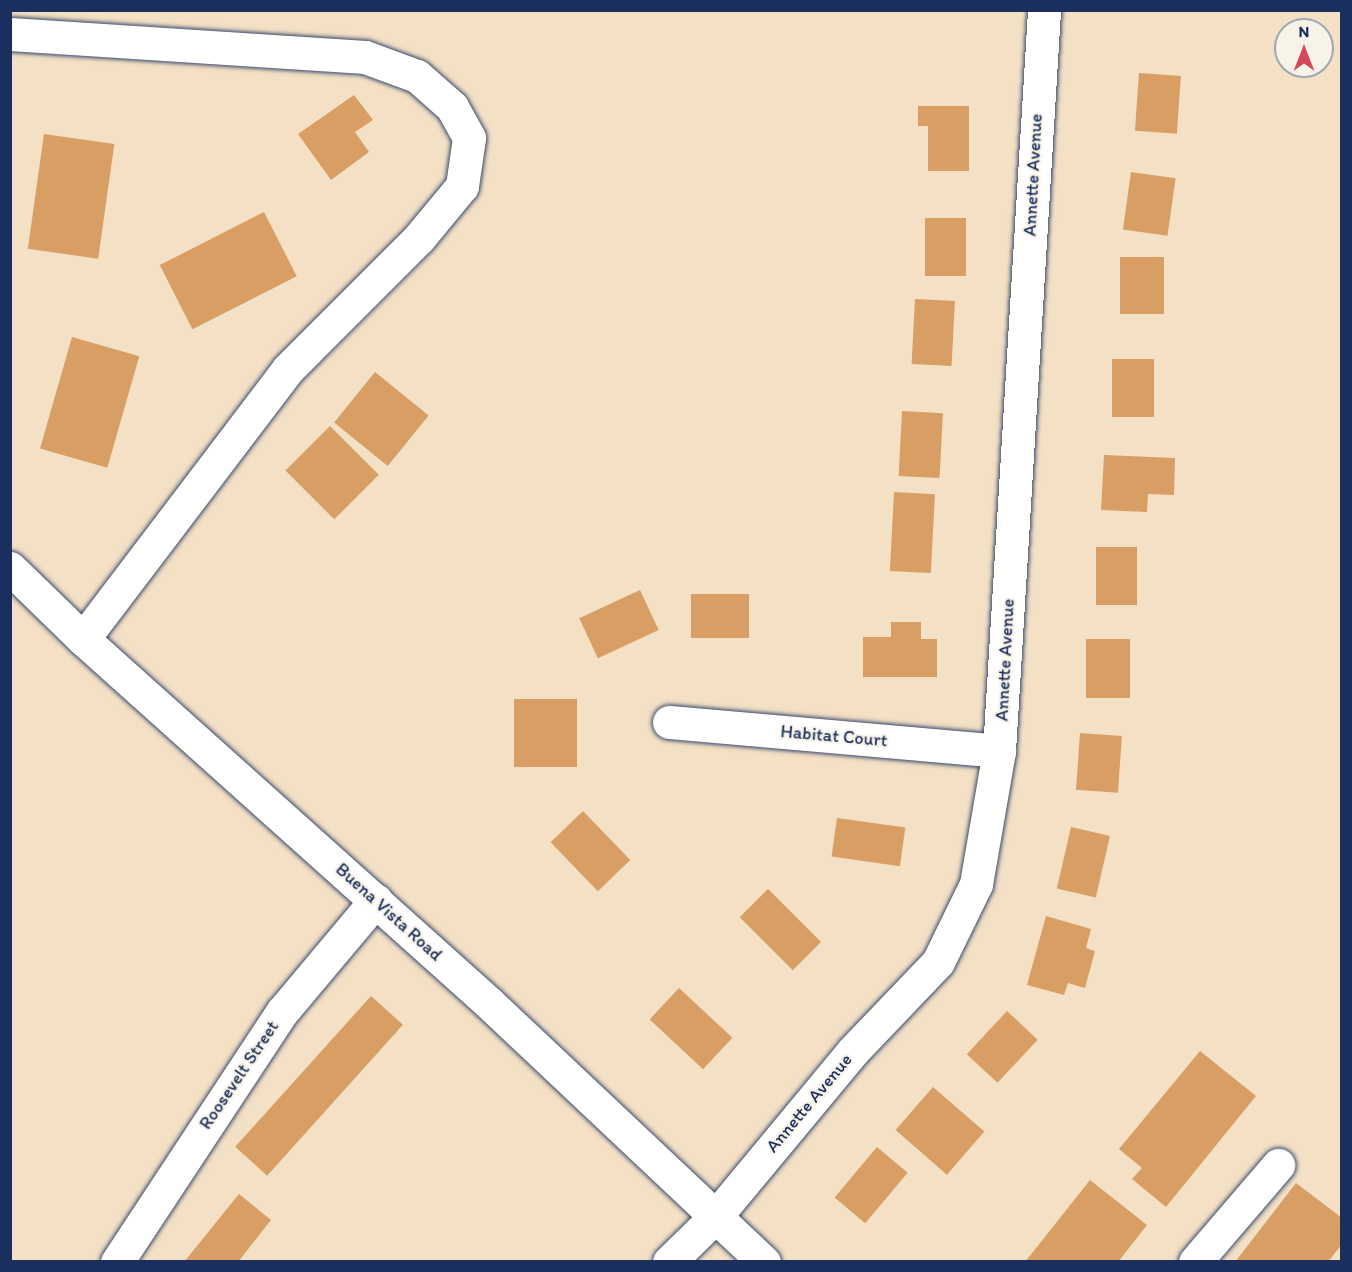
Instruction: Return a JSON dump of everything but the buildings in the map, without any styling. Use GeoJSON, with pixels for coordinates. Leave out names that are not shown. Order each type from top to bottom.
{"type":"FeatureCollection","features":[{"type":"Feature","properties":{"kind":"street","name":"Annette Avenue"},"geometry":{"type":"LineString","coordinates":[[716,1216],[852,1052],[938,962],[976,884],[999,751],[1044,10]]}},
{"type":"Feature","properties":{"kind":"street"},"geometry":{"type":"LineString","coordinates":[[10,34],[365,57],[417,76],[452,107],[470,138],[462,186],[419,238],[288,369],[84,639]]}},
{"type":"Feature","properties":{"kind":"street","name":"Buena Vista Road"},"geometry":{"type":"LineString","coordinates":[[10,568],[84,639],[376,900],[764,1262]]}},
{"type":"Feature","properties":{"kind":"street","name":"Habitat Court"},"geometry":{"type":"LineString","coordinates":[[669,722],[999,751]]}},
{"type":"Feature","properties":{"kind":"street","name":"Roosevelt Street"},"geometry":{"type":"LineString","coordinates":[[117,1262],[282,1012],[376,900]]}},
{"type":"Feature","properties":{"kind":"street"},"geometry":{"type":"LineString","coordinates":[[1195,1262],[1278,1165]]}},
{"type":"Feature","properties":{"kind":"street"},"geometry":{"type":"LineString","coordinates":[[669,1262],[716,1216]]}}]}
